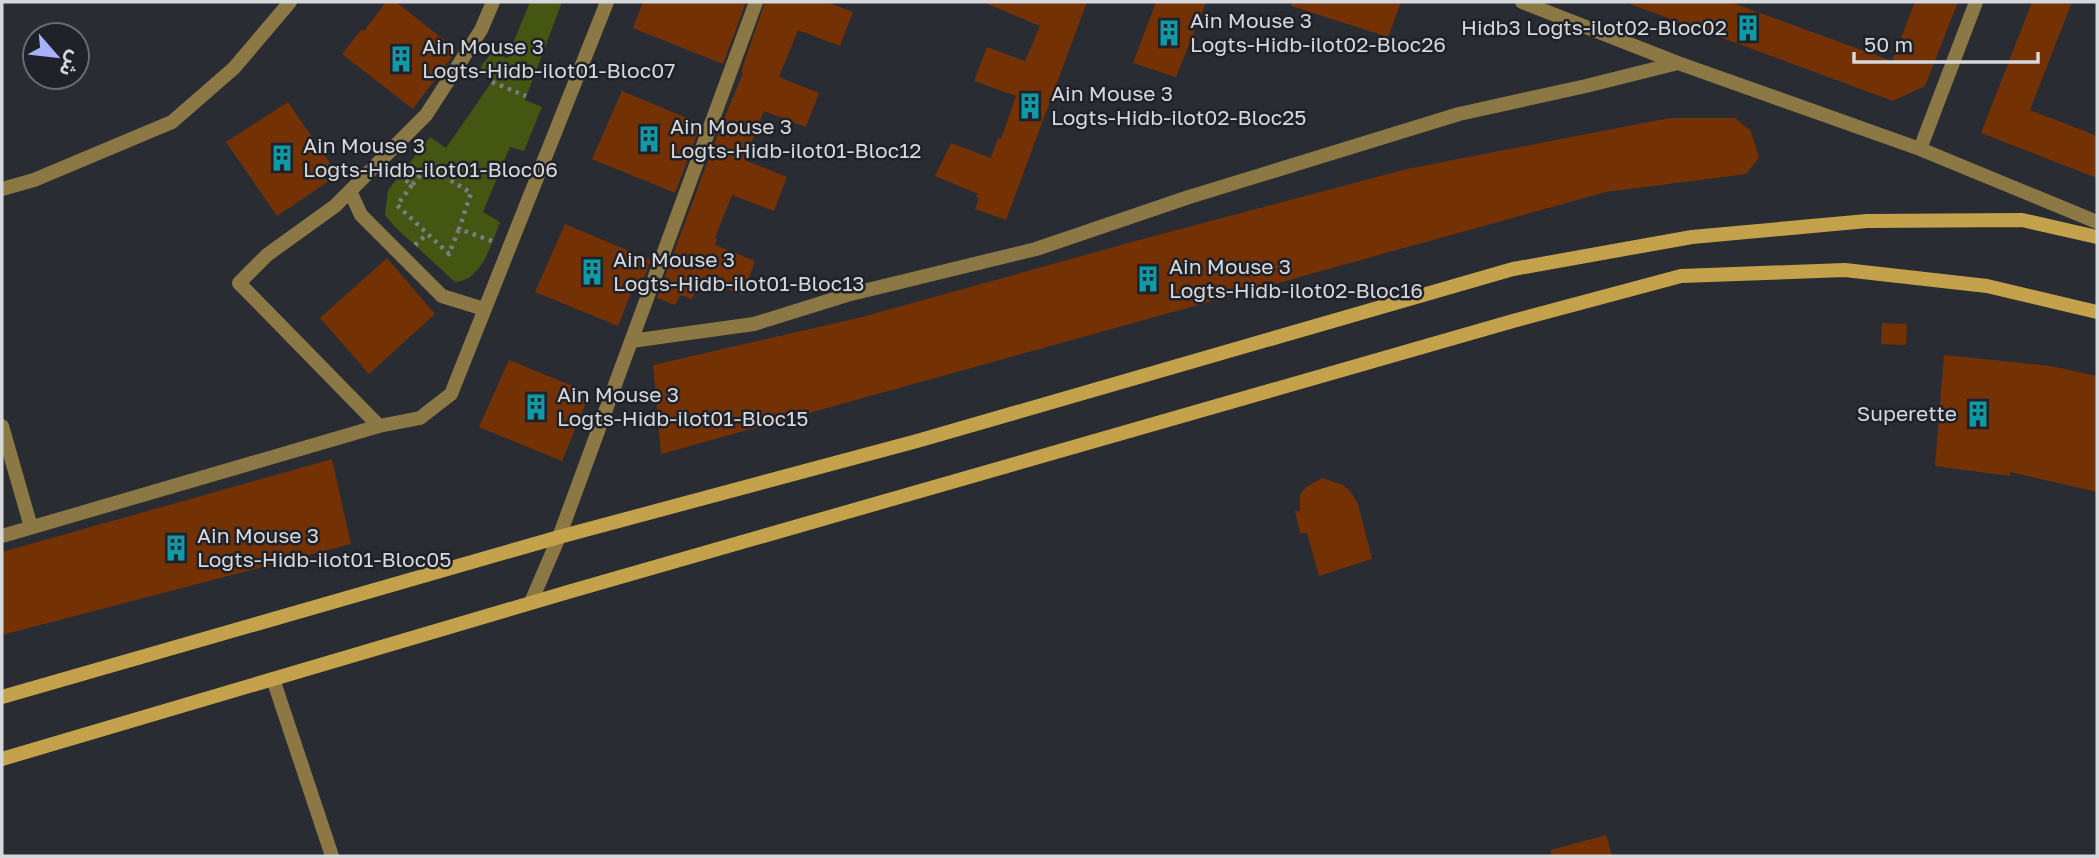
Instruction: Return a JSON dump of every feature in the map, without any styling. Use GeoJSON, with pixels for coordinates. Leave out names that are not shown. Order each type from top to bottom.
{"type":"FeatureCollection","features":[{"type":"Feature","properties":{"kind":"street"},"geometry":{"type":"LineString","coordinates":[[2,189],[34,180],[172,122],[234,68],[290,2]]}},
{"type":"Feature","properties":{"kind":"street"},"geometry":{"type":"LineString","coordinates":[[379,426],[239,283],[267,255],[335,206],[426,115],[481,30],[493,2]]}},
{"type":"Feature","properties":{"kind":"street"},"geometry":{"type":"LineString","coordinates":[[2,536],[379,426],[419,418],[451,394],[607,2]]}},
{"type":"Feature","properties":{"kind":"street"},"geometry":{"type":"LineString","coordinates":[[531,602],[559,537],[756,2]]}},
{"type":"Feature","properties":{"kind":"street"},"geometry":{"type":"LineString","coordinates":[[1522,2],[1678,62],[1920,149],[2097,222]]}},
{"type":"Feature","properties":{"kind":"street"},"geometry":{"type":"LineString","coordinates":[[1920,149],[1976,2]]}},
{"type":"Feature","properties":{"kind":"street"},"geometry":{"type":"LineString","coordinates":[[631,341],[754,324],[847,295],[1036,249],[1189,197],[1459,114],[1678,62]]}},
{"type":"Feature","properties":{"kind":"street"},"geometry":{"type":"LineString","coordinates":[[350,191],[361,215],[442,296],[484,309]]}},
{"type":"Feature","properties":{"kind":"street"},"geometry":{"type":"LineString","coordinates":[[2,697],[559,537],[917,441],[1513,269],[1692,237],[1867,221],[2022,220],[2097,237]]}},
{"type":"Feature","properties":{"kind":"street"},"geometry":{"type":"LineString","coordinates":[[2,759],[531,602],[1513,321],[1681,276],[1845,270],[1987,286],[2097,312]]}},
{"type":"Feature","properties":{"kind":"street"},"geometry":{"type":"LineString","coordinates":[[2,426],[31,527]]}},
{"type":"Feature","properties":{"kind":"street"},"geometry":{"type":"LineString","coordinates":[[273,678],[332,856]]}},
{"type":"Feature","properties":{"kind":"path"},"geometry":{"type":"LineString","coordinates":[[492,82],[526,96]]}},
{"type":"Feature","properties":{"kind":"path"},"geometry":{"type":"LineString","coordinates":[[428,166],[471,193],[458,229],[449,254],[397,205],[428,166]]}},
{"type":"Feature","properties":{"kind":"path"},"geometry":{"type":"LineString","coordinates":[[399,175],[412,185]]}},
{"type":"Feature","properties":{"kind":"path"},"geometry":{"type":"LineString","coordinates":[[458,229],[492,241]]}},
{"type":"Feature","properties":{"kind":"path"},"geometry":{"type":"LineString","coordinates":[[415,245],[427,234]]}},
{"type":"Feature","properties":{"kind":"green space"},"geometry":{"type":"Polygon","coordinates":[[[530,2],[562,2],[525,100],[542,107],[524,151],[510,147],[483,212],[500,222],[489,251],[472,275],[455,282],[385,215],[388,190],[430,137],[446,148],[493,80],[480,73],[482,64],[493,52],[507,58],[530,2]]]}},
{"type":"Feature","properties":{"kind":"building","name":"Ain Mouse 3 Logts-Hidb-ilot01-Bloc07"},"geometry":{"type":"Polygon","coordinates":[[[386,2],[396,2],[457,50],[413,109],[342,54],[386,2]]]}},
{"type":"Feature","properties":{"kind":"building"},"geometry":{"type":"Polygon","coordinates":[[[643,2],[746,2],[723,64],[633,28],[643,2]]]}},
{"type":"Feature","properties":{"kind":"building"},"geometry":{"type":"Polygon","coordinates":[[[765,2],[827,2],[853,12],[840,46],[798,30],[779,77],[819,93],[806,127],[764,111],[747,154],[747,161],[787,177],[774,211],[732,195],[715,238],[715,245],[755,261],[743,295],[700,279],[692,299],[680,295],[675,305],[657,298],[743,73],[741,72],[765,2]]]}},
{"type":"Feature","properties":{"kind":"building","name":"Ain Mouse 3 Logts-Hidb-ilot02-Bloc25"},"geometry":{"type":"Polygon","coordinates":[[[983,2],[1087,2],[1006,220],[975,209],[978,194],[935,176],[951,143],[991,158],[998,138],[1001,139],[1016,96],[974,81],[987,47],[1025,61],[1040,26],[983,2]]]}},
{"type":"Feature","properties":{"kind":"building","name":"Ain Mouse 3 Logts-Hidb-ilot02-Bloc26"},"geometry":{"type":"Polygon","coordinates":[[[1156,2],[1206,2],[1176,77],[1133,63],[1156,2]]]}},
{"type":"Feature","properties":{"kind":"building","name":"Ain Mouse 3 Logts-Hidb-ilot02-Bloc26"},"geometry":{"type":"Polygon","coordinates":[[[1292,2],[1401,2],[1388,37],[1291,6],[1292,2]]]}},
{"type":"Feature","properties":{"kind":"building","name":"Hidb3 Logts-ilot02-Bloc02"},"geometry":{"type":"Polygon","coordinates":[[[1630,2],[1730,2],[1892,61],[1915,2],[1958,2],[1925,86],[1893,101],[1630,2]]]}},
{"type":"Feature","properties":{"kind":"building"},"geometry":{"type":"Polygon","coordinates":[[[2032,2],[2072,2],[2030,110],[2097,136],[2097,178],[1981,133],[2032,2]]]}},
{"type":"Feature","properties":{"kind":"building","name":"Ain Mouse 3 Logts-Hidb-ilot01-Bloc12"},"geometry":{"type":"Polygon","coordinates":[[[622,91],[701,124],[675,193],[592,159],[622,91]]]}},
{"type":"Feature","properties":{"kind":"building","name":"Ain Mouse 3 Logts-Hidb-ilot01-Bloc06"},"geometry":{"type":"Polygon","coordinates":[[[288,102],[338,175],[277,216],[226,142],[288,102]]]}},
{"type":"Feature","properties":{"kind":"building","name":"Ain Mouse 3 Logts-Hidb-ilot02-Bloc16"},"geometry":{"type":"Polygon","coordinates":[[[1669,118],[1735,118],[1751,131],[1759,158],[1746,174],[1606,192],[661,454],[653,365],[862,317],[1407,169],[1669,118]]]}},
{"type":"Feature","properties":{"kind":"building","name":"Ain Mouse 3 Logts-Hidb-ilot01-Bloc13"},"geometry":{"type":"Polygon","coordinates":[[[565,224],[651,260],[639,292],[632,290],[618,326],[535,292],[565,224]]]}},
{"type":"Feature","properties":{"kind":"building"},"geometry":{"type":"Polygon","coordinates":[[[387,258],[435,314],[369,374],[320,318],[387,258]]]}},
{"type":"Feature","properties":{"kind":"building"},"geometry":{"type":"Polygon","coordinates":[[[1882,323],[1907,324],[1906,345],[1881,344],[1882,323]]]}},
{"type":"Feature","properties":{"kind":"building"},"geometry":{"type":"Polygon","coordinates":[[[1944,355],[2051,366],[2097,376],[2097,492],[2010,472],[2010,476],[1935,466],[1944,355]]]}},
{"type":"Feature","properties":{"kind":"building","name":"Ain Mouse 3 Logts-Hidb-ilot01-Bloc15"},"geometry":{"type":"Polygon","coordinates":[[[509,360],[590,393],[562,461],[479,427],[509,360]]]}},
{"type":"Feature","properties":{"kind":"building","name":"Ain Mouse 3 Logts-Hidb-ilot01-Bloc05"},"geometry":{"type":"Polygon","coordinates":[[[332,459],[351,544],[2,635],[2,552],[332,459]]]}},
{"type":"Feature","properties":{"kind":"building"},"geometry":{"type":"Polygon","coordinates":[[[1322,478],[1343,485],[1350,491],[1358,504],[1372,559],[1319,576],[1307,533],[1300,533],[1295,511],[1300,511],[1300,495],[1306,487],[1322,478]]]}},
{"type":"Feature","properties":{"kind":"building"},"geometry":{"type":"Polygon","coordinates":[[[1606,835],[1612,856],[1551,856],[1551,850],[1606,835]]]}},
{"type":"Feature","properties":{"kind":"place","name":"Hidb3 Logts-ilot02-Bloc02"},"geometry":{"type":"Point","coordinates":[1748,28]}},
{"type":"Feature","properties":{"kind":"place","name":"Ain Mouse 3 Logts-Hidb-ilot02-Bloc26"},"geometry":{"type":"Point","coordinates":[1169,33]}},
{"type":"Feature","properties":{"kind":"place","name":"Ain Mouse 3 Logts-Hidb-ilot01-Bloc07"},"geometry":{"type":"Point","coordinates":[401,59]}},
{"type":"Feature","properties":{"kind":"place","name":"Ain Mouse 3 Logts-Hidb-ilot02-Bloc25"},"geometry":{"type":"Point","coordinates":[1030,106]}},
{"type":"Feature","properties":{"kind":"place","name":"Ain Mouse 3 Logts-Hidb-ilot01-Bloc12"},"geometry":{"type":"Point","coordinates":[649,139]}},
{"type":"Feature","properties":{"kind":"place","name":"Ain Mouse 3 Logts-Hidb-ilot01-Bloc06"},"geometry":{"type":"Point","coordinates":[282,158]}},
{"type":"Feature","properties":{"kind":"place","name":"Ain Mouse 3 Logts-Hidb-ilot01-Bloc13"},"geometry":{"type":"Point","coordinates":[592,272]}},
{"type":"Feature","properties":{"kind":"place","name":"Ain Mouse 3 Logts-Hidb-ilot02-Bloc16"},"geometry":{"type":"Point","coordinates":[1148,279]}},
{"type":"Feature","properties":{"kind":"place","name":"Ain Mouse 3 Logts-Hidb-ilot01-Bloc15"},"geometry":{"type":"Point","coordinates":[536,407]}},
{"type":"Feature","properties":{"kind":"place","name":"Superette"},"geometry":{"type":"Point","coordinates":[1978,414]}},
{"type":"Feature","properties":{"kind":"place","name":"Ain Mouse 3 Logts-Hidb-ilot01-Bloc05"},"geometry":{"type":"Point","coordinates":[176,548]}}]}
